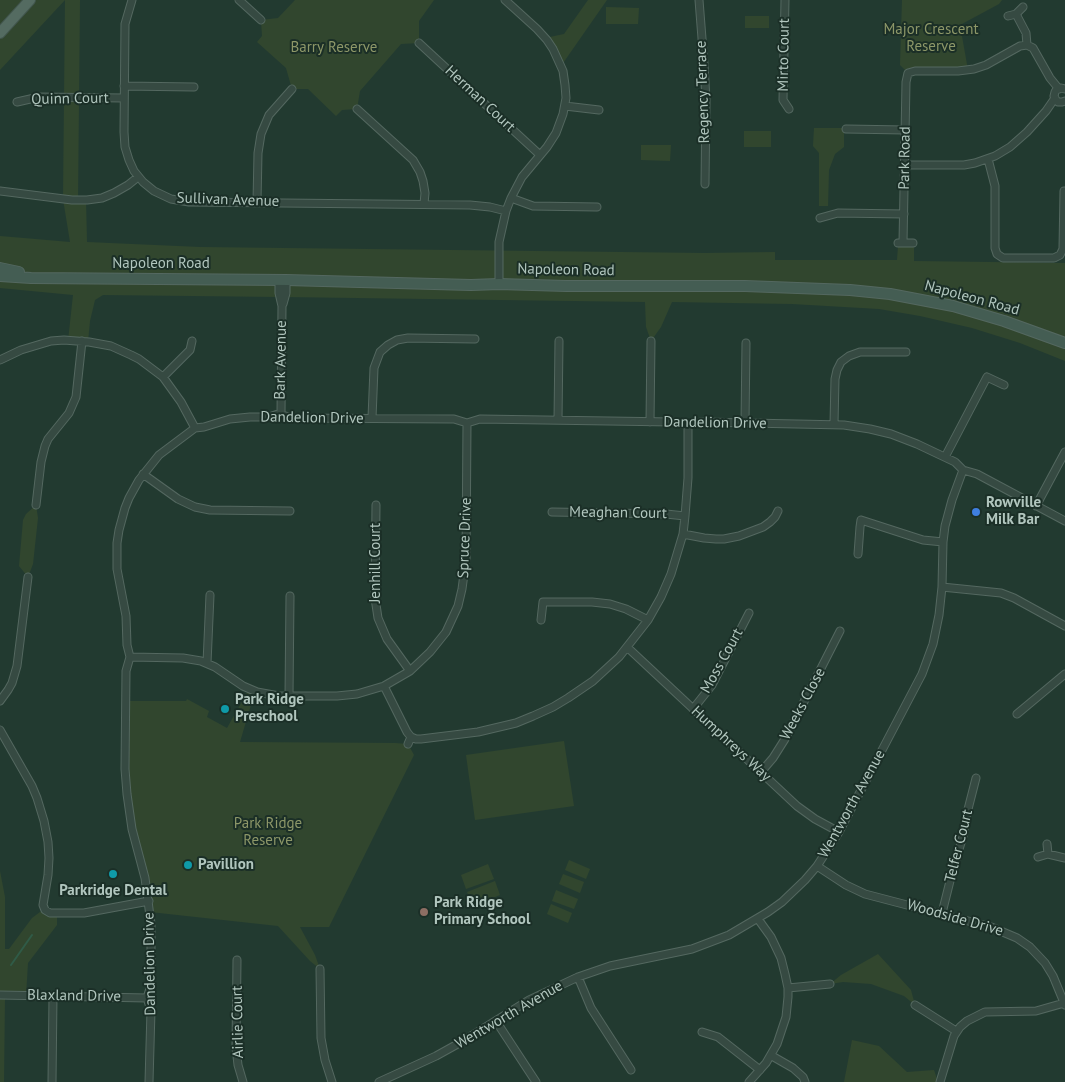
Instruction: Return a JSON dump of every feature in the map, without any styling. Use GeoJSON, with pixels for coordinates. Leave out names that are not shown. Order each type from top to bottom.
{"type":"FeatureCollection","features":[{"type":"Feature","properties":{"kind":"main road"},"geometry":{"type":"LineString","coordinates":[[0,33],[30,0]]}},
{"type":"Feature","properties":{"kind":"main road","name":"Napoleon Road"},"geometry":{"type":"LineString","coordinates":[[0,268],[59,278]]}},
{"type":"Feature","properties":{"kind":"main road","name":"Napoleon Road"},"geometry":{"type":"LineString","coordinates":[[0,276],[566,286],[793,287],[859,290],[906,296],[973,311],[1027,328],[1065,343]]}},
{"type":"Feature","properties":{"kind":"street","name":"Sullivan Avenue"},"geometry":{"type":"LineString","coordinates":[[132,0],[125,24],[125,147],[128,160],[138,177],[154,191],[165,197],[189,202],[424,204],[480,206],[506,211]]}},
{"type":"Feature","properties":{"kind":"street"},"geometry":{"type":"LineString","coordinates":[[239,0],[261,20]]}},
{"type":"Feature","properties":{"kind":"street"},"geometry":{"type":"LineString","coordinates":[[499,284],[499,242],[506,211],[522,177],[556,133],[565,106],[566,92],[561,66],[547,40],[505,0]]}},
{"type":"Feature","properties":{"kind":"street","name":"Regency Terrace"},"geometry":{"type":"LineString","coordinates":[[699,0],[706,90],[705,184]]}},
{"type":"Feature","properties":{"kind":"street","name":"Mirto Court"},"geometry":{"type":"LineString","coordinates":[[784,0],[783,100],[788,109]]}},
{"type":"Feature","properties":{"kind":"street"},"geometry":{"type":"LineString","coordinates":[[904,165],[959,165],[988,159],[1010,147],[1027,132],[1061,95],[1033,48],[1027,45],[1026,33],[1012,15],[1023,8]]}},
{"type":"Feature","properties":{"kind":"street","name":"Herman Court"},"geometry":{"type":"LineString","coordinates":[[419,43],[540,155]]}},
{"type":"Feature","properties":{"kind":"street","name":"Park Road"},"geometry":{"type":"LineString","coordinates":[[913,243],[901,243],[904,214],[906,82],[908,73],[915,70],[963,71],[974,69],[986,65],[1020,46],[1027,45]]}},
{"type":"Feature","properties":{"kind":"street"},"geometry":{"type":"LineString","coordinates":[[124,86],[194,87]]}},
{"type":"Feature","properties":{"kind":"street"},"geometry":{"type":"LineString","coordinates":[[257,202],[258,153],[261,134],[269,115],[292,89]]}},
{"type":"Feature","properties":{"kind":"street","name":"Quinn Court"},"geometry":{"type":"LineString","coordinates":[[17,102],[39,97],[124,98]]}},
{"type":"Feature","properties":{"kind":"street"},"geometry":{"type":"LineString","coordinates":[[565,106],[599,110]]}},
{"type":"Feature","properties":{"kind":"street"},"geometry":{"type":"LineString","coordinates":[[358,109],[413,160],[420,172],[425,189],[424,204]]}},
{"type":"Feature","properties":{"kind":"street"},"geometry":{"type":"LineString","coordinates":[[846,129],[905,130]]}},
{"type":"Feature","properties":{"kind":"street"},"geometry":{"type":"LineString","coordinates":[[988,159],[996,186],[995,248],[997,254],[1003,258],[1054,258],[1060,255],[1063,248],[1062,190]]}},
{"type":"Feature","properties":{"kind":"street"},"geometry":{"type":"LineString","coordinates":[[0,192],[87,200],[102,198],[114,193],[138,177]]}},
{"type":"Feature","properties":{"kind":"street"},"geometry":{"type":"LineString","coordinates":[[511,198],[533,206],[597,207]]}},
{"type":"Feature","properties":{"kind":"street"},"geometry":{"type":"LineString","coordinates":[[820,218],[838,214],[904,214]]}},
{"type":"Feature","properties":{"kind":"street","name":"Bark Avenue"},"geometry":{"type":"LineString","coordinates":[[281,414],[282,306],[279,293],[282,280]]}},
{"type":"Feature","properties":{"kind":"street"},"geometry":{"type":"LineString","coordinates":[[372,418],[374,368],[380,352],[388,345],[397,340],[408,338],[475,339]]}},
{"type":"Feature","properties":{"kind":"street"},"geometry":{"type":"LineString","coordinates":[[0,360],[21,350],[58,340],[98,343],[123,351],[148,365],[163,377],[182,402],[195,428]]}},
{"type":"Feature","properties":{"kind":"street"},"geometry":{"type":"LineString","coordinates":[[36,506],[41,462],[45,446],[48,439],[69,413],[76,397],[82,341]]}},
{"type":"Feature","properties":{"kind":"street"},"geometry":{"type":"LineString","coordinates":[[163,377],[190,350],[192,341]]}},
{"type":"Feature","properties":{"kind":"street"},"geometry":{"type":"LineString","coordinates":[[558,420],[559,341]]}},
{"type":"Feature","properties":{"kind":"street"},"geometry":{"type":"LineString","coordinates":[[650,422],[651,341]]}},
{"type":"Feature","properties":{"kind":"street"},"geometry":{"type":"LineString","coordinates":[[745,423],[746,343]]}},
{"type":"Feature","properties":{"kind":"street"},"geometry":{"type":"LineString","coordinates":[[834,424],[836,375],[841,362],[849,356],[860,352],[906,352]]}},
{"type":"Feature","properties":{"kind":"street"},"geometry":{"type":"LineString","coordinates":[[945,457],[987,377],[1004,385]]}},
{"type":"Feature","properties":{"kind":"street","name":"Dandelion Drive"},"geometry":{"type":"LineString","coordinates":[[149,1082],[151,1010],[148,998],[151,985],[151,932],[143,868],[130,816],[126,788],[126,671],[130,657],[127,645],[126,616],[117,570],[117,543],[125,508],[134,487],[159,455],[195,428],[230,419],[269,417],[281,414],[293,418],[454,419],[467,423],[480,419],[678,422],[688,425],[702,422],[834,424],[891,434],[922,446],[957,464],[963,470],[977,474],[1065,521]]}},
{"type":"Feature","properties":{"kind":"street","name":"Spruce Drive"},"geometry":{"type":"LineString","coordinates":[[130,657],[183,658],[208,663],[250,689],[265,694],[289,696],[350,695],[365,692],[384,686],[410,671],[430,652],[446,632],[458,606],[462,589],[466,559],[467,423]]}},
{"type":"Feature","properties":{"kind":"street"},"geometry":{"type":"LineString","coordinates":[[384,686],[407,732],[409,741],[478,732],[505,726],[533,716],[568,698],[593,681],[627,648],[648,620],[671,574],[683,534],[688,478],[688,425]]}},
{"type":"Feature","properties":{"kind":"street"},"geometry":{"type":"LineString","coordinates":[[1036,506],[1065,452]]}},
{"type":"Feature","properties":{"kind":"street","name":"Wentworth Avenue"},"geometry":{"type":"LineString","coordinates":[[379,1082],[394,1079],[436,1056],[534,997],[578,977],[610,966],[676,953],[729,935],[758,919],[793,892],[817,866],[840,832],[922,674],[936,630],[942,587],[943,542],[952,500],[963,470]]}},
{"type":"Feature","properties":{"kind":"street"},"geometry":{"type":"LineString","coordinates":[[143,474],[178,499],[195,508],[210,510],[290,511]]}},
{"type":"Feature","properties":{"kind":"street","name":"Jenhill Court"},"geometry":{"type":"LineString","coordinates":[[376,505],[375,598],[378,618],[387,639],[410,671]]}},
{"type":"Feature","properties":{"kind":"street"},"geometry":{"type":"LineString","coordinates":[[683,534],[716,539],[739,536],[763,527],[775,517],[778,511]]}},
{"type":"Feature","properties":{"kind":"street","name":"Meaghan Court"},"geometry":{"type":"LineString","coordinates":[[552,512],[685,516]]}},
{"type":"Feature","properties":{"kind":"street"},"geometry":{"type":"LineString","coordinates":[[858,554],[861,520],[923,540],[943,542]]}},
{"type":"Feature","properties":{"kind":"street"},"geometry":{"type":"LineString","coordinates":[[0,701],[15,676],[28,577]]}},
{"type":"Feature","properties":{"kind":"street"},"geometry":{"type":"LineString","coordinates":[[942,587],[1000,593],[1020,601],[1065,626]]}},
{"type":"Feature","properties":{"kind":"street"},"geometry":{"type":"LineString","coordinates":[[208,663],[210,595]]}},
{"type":"Feature","properties":{"kind":"street"},"geometry":{"type":"LineString","coordinates":[[289,696],[290,596]]}},
{"type":"Feature","properties":{"kind":"street"},"geometry":{"type":"LineString","coordinates":[[541,620],[543,602],[592,602],[610,604],[626,609],[648,620]]}},
{"type":"Feature","properties":{"kind":"street","name":"Moss Court"},"geometry":{"type":"LineString","coordinates":[[693,709],[716,678],[749,613]]}},
{"type":"Feature","properties":{"kind":"street","name":"Weeks Close"},"geometry":{"type":"LineString","coordinates":[[761,772],[774,758],[785,739],[840,632]]}},
{"type":"Feature","properties":{"kind":"street","name":"Humphreys Way"},"geometry":{"type":"LineString","coordinates":[[627,648],[805,812],[840,832]]}},
{"type":"Feature","properties":{"kind":"street"},"geometry":{"type":"LineString","coordinates":[[1017,714],[1065,674]]}},
{"type":"Feature","properties":{"kind":"street"},"geometry":{"type":"LineString","coordinates":[[0,730],[32,786],[43,816],[49,858],[44,910],[50,913],[84,913],[148,901]]}},
{"type":"Feature","properties":{"kind":"street","name":"Telfer Court"},"geometry":{"type":"LineString","coordinates":[[942,914],[964,833],[965,821],[976,778]]}},
{"type":"Feature","properties":{"kind":"street"},"geometry":{"type":"LineString","coordinates":[[1047,844],[1048,854]]}},
{"type":"Feature","properties":{"kind":"street"},"geometry":{"type":"LineString","coordinates":[[1038,856],[1048,854],[1065,858]]}},
{"type":"Feature","properties":{"kind":"street","name":"Woodside Drive"},"geometry":{"type":"LineString","coordinates":[[817,866],[860,892],[1001,930],[1024,942],[1040,957],[1050,970],[1065,1004]]}},
{"type":"Feature","properties":{"kind":"street"},"geometry":{"type":"LineString","coordinates":[[749,1082],[772,1056],[780,1037],[786,1016],[788,988],[781,958],[771,937],[758,919]]}},
{"type":"Feature","properties":{"kind":"street","name":"Airlie Court"},"geometry":{"type":"LineString","coordinates":[[237,960],[236,1047],[238,1065],[243,1082]]}},
{"type":"Feature","properties":{"kind":"street"},"geometry":{"type":"LineString","coordinates":[[320,970],[321,1038],[324,1060],[332,1082]]}},
{"type":"Feature","properties":{"kind":"street"},"geometry":{"type":"LineString","coordinates":[[578,977],[591,1008],[631,1070]]}},
{"type":"Feature","properties":{"kind":"street"},"geometry":{"type":"LineString","coordinates":[[788,988],[830,984]]}},
{"type":"Feature","properties":{"kind":"street","name":"Blaxland Drive"},"geometry":{"type":"LineString","coordinates":[[0,996],[148,998]]}},
{"type":"Feature","properties":{"kind":"street"},"geometry":{"type":"LineString","coordinates":[[52,1082],[53,996]]}},
{"type":"Feature","properties":{"kind":"street"},"geometry":{"type":"LineString","coordinates":[[940,1082],[956,1031],[972,1018],[985,1012],[1036,1011],[1065,1004]]}},
{"type":"Feature","properties":{"kind":"street"},"geometry":{"type":"LineString","coordinates":[[915,1005],[956,1031]]}},
{"type":"Feature","properties":{"kind":"street"},"geometry":{"type":"LineString","coordinates":[[496,1021],[536,1082]]}},
{"type":"Feature","properties":{"kind":"street"},"geometry":{"type":"LineString","coordinates":[[702,1032],[718,1037],[760,1070]]}},
{"type":"Feature","properties":{"kind":"street"},"geometry":{"type":"LineString","coordinates":[[772,1056],[798,1072],[805,1082]]}},
{"type":"Feature","properties":{"kind":"green space"},"geometry":{"type":"Polygon","coordinates":[[[0,0],[65,0],[0,70],[0,0]]]}},
{"type":"Feature","properties":{"kind":"green space"},"geometry":{"type":"Polygon","coordinates":[[[65,0],[80,0],[78,200],[86,200],[87,242],[200,247],[704,253],[775,252],[775,260],[897,260],[898,246],[914,246],[914,261],[1065,263],[1065,361],[1020,343],[972,328],[879,309],[792,304],[672,302],[661,327],[651,341],[646,327],[645,302],[284,297],[286,280],[279,280],[280,297],[103,295],[95,300],[88,342],[68,341],[73,295],[0,288],[0,276],[55,277],[0,268],[0,236],[70,242],[63,199],[65,0]]]}},
{"type":"Feature","properties":{"kind":"green space","name":"Barry Reserve"},"geometry":{"type":"Polygon","coordinates":[[[295,0],[434,0],[419,21],[419,43],[401,44],[360,91],[357,109],[342,110],[336,116],[308,89],[292,89],[286,68],[257,42],[262,36],[261,20],[278,18],[295,0]]]}},
{"type":"Feature","properties":{"kind":"green space"},"geometry":{"type":"Polygon","coordinates":[[[588,0],[607,0],[561,66],[545,38],[564,34],[588,0]]]}},
{"type":"Feature","properties":{"kind":"green space","name":"Major Crescent Reserve"},"geometry":{"type":"Polygon","coordinates":[[[902,0],[1002,0],[999,4],[960,25],[968,70],[908,73],[900,65],[902,0]]]}},
{"type":"Feature","properties":{"kind":"green space"},"geometry":{"type":"Polygon","coordinates":[[[606,7],[639,8],[638,24],[606,24],[606,7]]]}},
{"type":"Feature","properties":{"kind":"green space"},"geometry":{"type":"Polygon","coordinates":[[[745,16],[769,16],[769,28],[745,28],[745,16]]]}},
{"type":"Feature","properties":{"kind":"green space"},"geometry":{"type":"Polygon","coordinates":[[[814,128],[844,128],[844,147],[835,154],[829,170],[828,206],[819,206],[819,153],[813,146],[814,128]]]}},
{"type":"Feature","properties":{"kind":"green space"},"geometry":{"type":"Polygon","coordinates":[[[744,131],[771,131],[771,147],[744,147],[744,131]]]}},
{"type":"Feature","properties":{"kind":"green space"},"geometry":{"type":"Polygon","coordinates":[[[641,145],[671,145],[670,161],[641,160],[641,145]]]}},
{"type":"Feature","properties":{"kind":"green space"},"geometry":{"type":"Polygon","coordinates":[[[36,505],[38,518],[33,564],[28,577],[19,566],[23,520],[26,514],[36,505]]]}},
{"type":"Feature","properties":{"kind":"green space","name":"Park Ridge Reserve"},"geometry":{"type":"Polygon","coordinates":[[[249,689],[255,691],[240,742],[395,743],[408,744],[414,755],[329,927],[300,927],[315,955],[320,969],[310,961],[278,926],[150,912],[130,816],[126,701],[186,701],[187,699],[209,711],[207,717],[227,728],[249,689]]]}},
{"type":"Feature","properties":{"kind":"green space"},"geometry":{"type":"Polygon","coordinates":[[[564,741],[574,806],[475,820],[466,755],[564,741]]]}},
{"type":"Feature","properties":{"kind":"green space"},"geometry":{"type":"Polygon","coordinates":[[[569,860],[590,869],[586,879],[565,870],[569,860]]]}},
{"type":"Feature","properties":{"kind":"green space"},"geometry":{"type":"Polygon","coordinates":[[[488,864],[494,879],[466,889],[461,875],[488,864]]]}},
{"type":"Feature","properties":{"kind":"green space"},"geometry":{"type":"Polygon","coordinates":[[[0,871],[5,897],[5,949],[9,949],[32,918],[44,909],[57,913],[57,925],[28,963],[26,996],[5,996],[4,1082],[0,1082],[0,871]]]}},
{"type":"Feature","properties":{"kind":"green space"},"geometry":{"type":"Polygon","coordinates":[[[563,874],[584,882],[580,893],[559,884],[563,874]]]}},
{"type":"Feature","properties":{"kind":"green space"},"geometry":{"type":"Polygon","coordinates":[[[495,881],[500,895],[473,906],[467,892],[495,881]]]}},
{"type":"Feature","properties":{"kind":"green space"},"geometry":{"type":"Polygon","coordinates":[[[556,890],[578,899],[574,909],[552,901],[556,890]]]}},
{"type":"Feature","properties":{"kind":"green space"},"geometry":{"type":"Polygon","coordinates":[[[551,904],[572,913],[568,923],[547,914],[551,904]]]}},
{"type":"Feature","properties":{"kind":"green space"},"geometry":{"type":"Polygon","coordinates":[[[878,954],[911,990],[915,1005],[904,996],[871,984],[843,982],[830,984],[841,975],[878,954]]]}},
{"type":"Feature","properties":{"kind":"green space"},"geometry":{"type":"Polygon","coordinates":[[[852,1040],[879,1046],[907,1072],[934,1070],[938,1082],[844,1082],[852,1040]]]}},
{"type":"Feature","properties":{"kind":"waterway"},"geometry":{"type":"LineString","coordinates":[[11,965],[32,935]]}},
{"type":"Feature","properties":{"kind":"place","name":"Rowville Milk Bar"},"geometry":{"type":"Point","coordinates":[976,512]}},
{"type":"Feature","properties":{"kind":"place","name":"Park Ridge Preschool"},"geometry":{"type":"Point","coordinates":[225,709]}},
{"type":"Feature","properties":{"kind":"place","name":"Pavillion"},"geometry":{"type":"Point","coordinates":[188,865]}},
{"type":"Feature","properties":{"kind":"place","name":"Parkridge Dental"},"geometry":{"type":"Point","coordinates":[113,874]}},
{"type":"Feature","properties":{"kind":"place","name":"Park Ridge Primary School"},"geometry":{"type":"Point","coordinates":[424,912]}}]}
